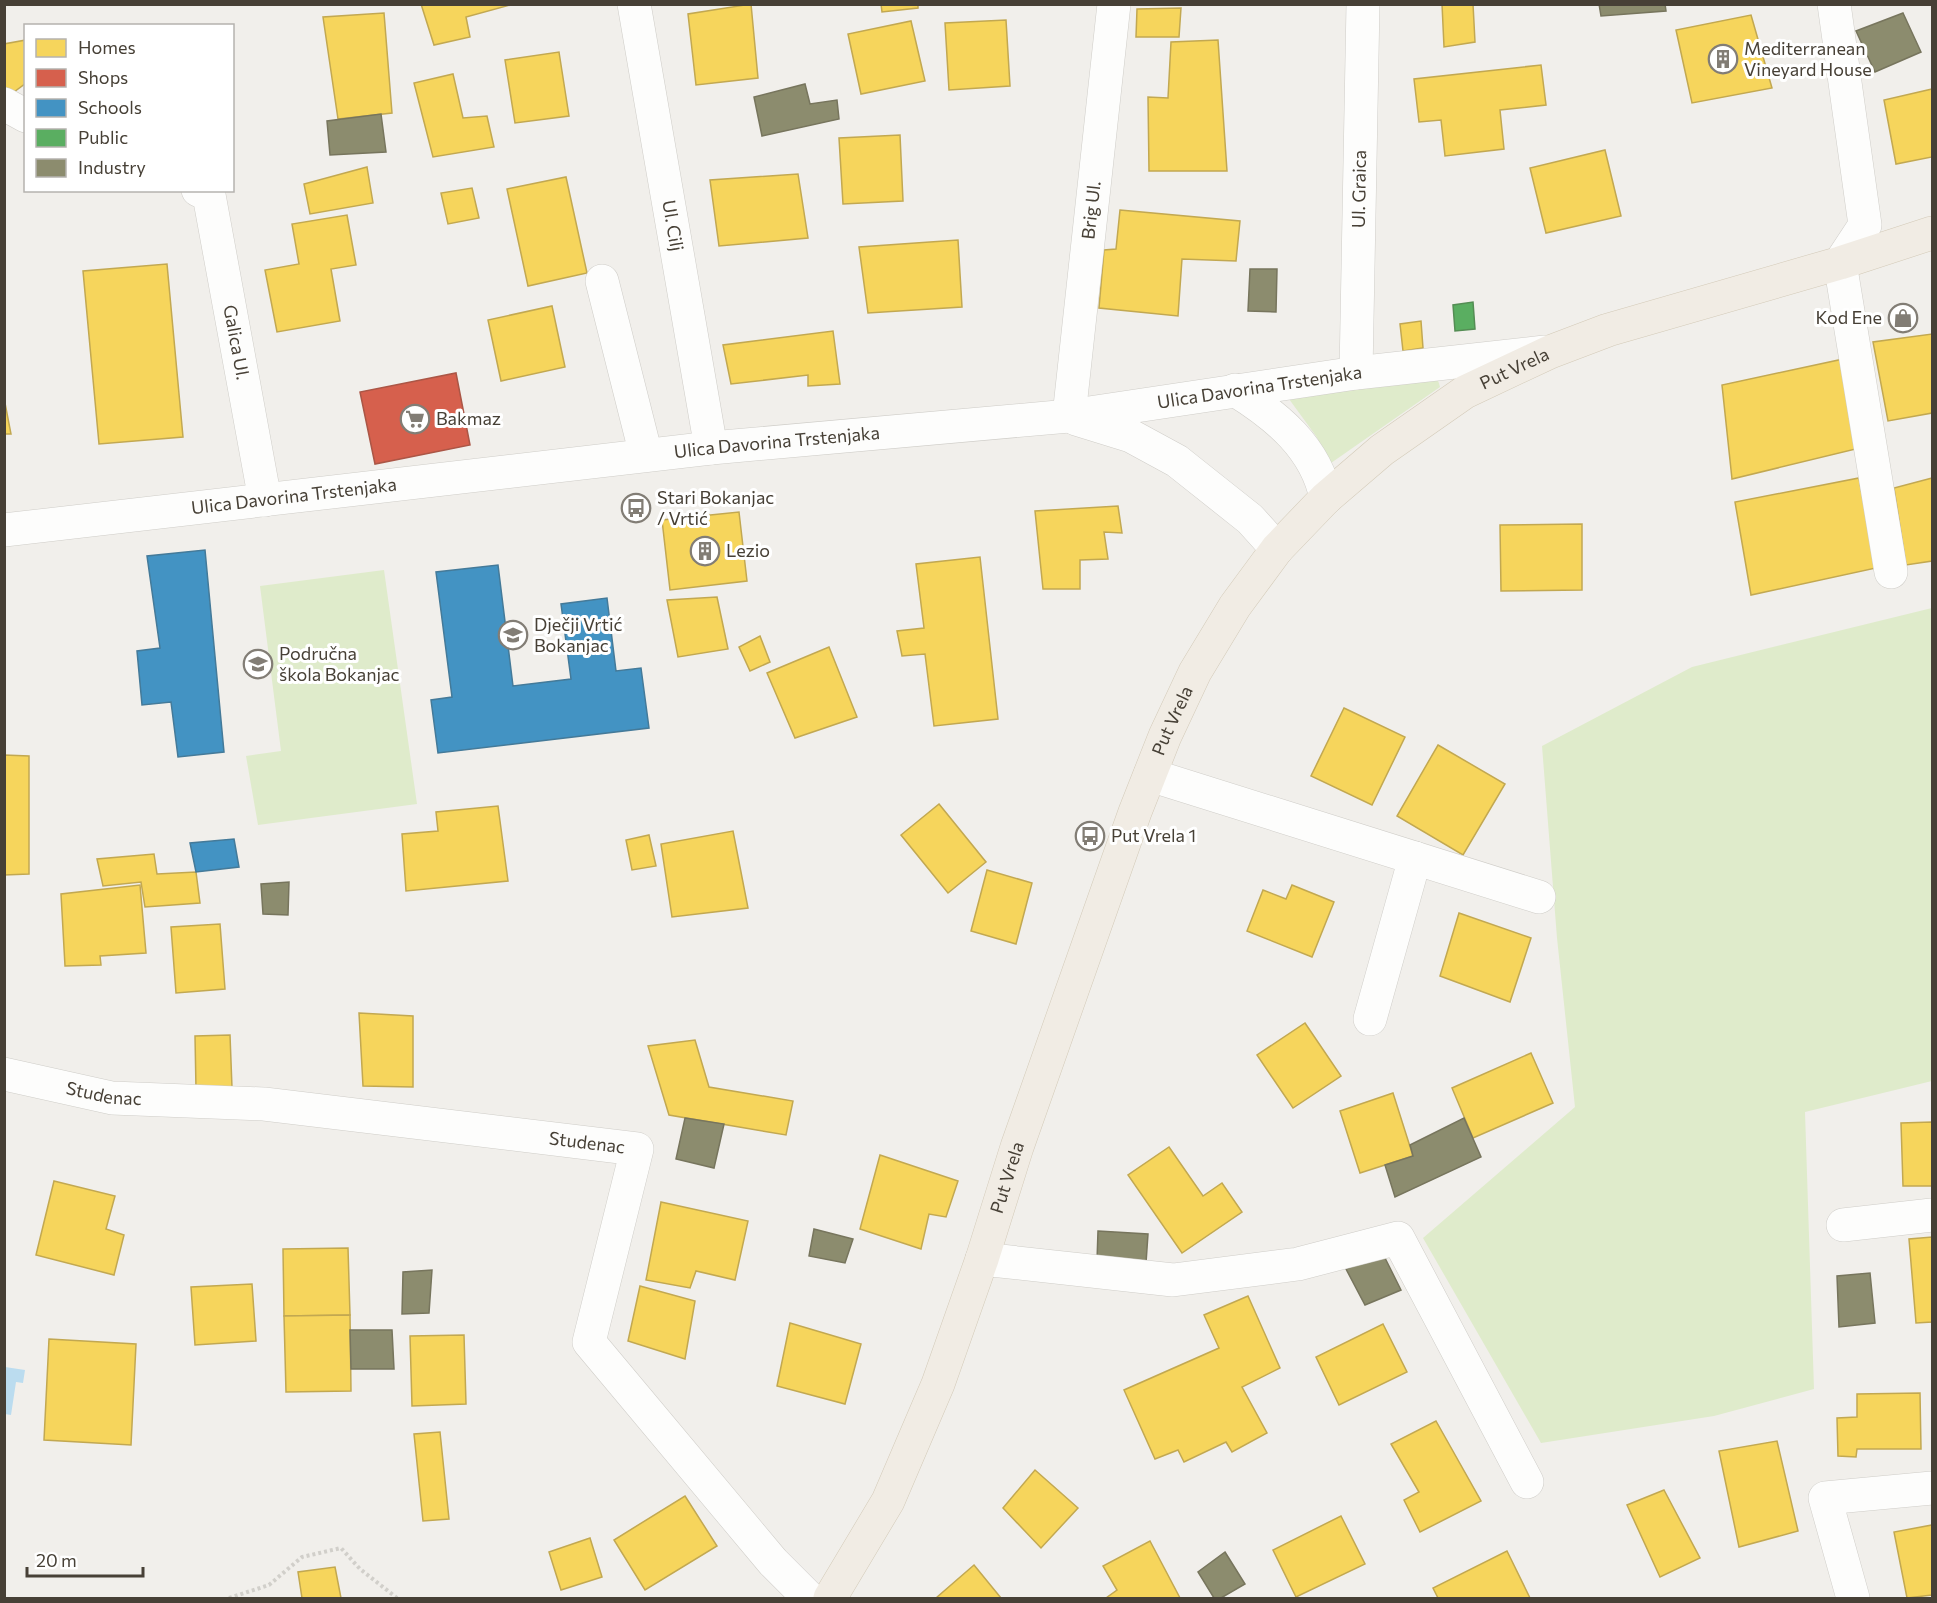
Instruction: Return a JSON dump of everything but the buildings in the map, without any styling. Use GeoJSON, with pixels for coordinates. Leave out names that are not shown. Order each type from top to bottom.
{"type":"FeatureCollection","features":[{"type":"Feature","properties":{"kind":"main road","name":"Put Vrela"},"geometry":{"type":"LineString","coordinates":[[830,1599],[888,1501],[938,1384],[982,1259],[1017,1147],[1165,736],[1195,672],[1234,606],[1277,549],[1326,498],[1382,450],[1465,392],[1550,352],[1608,330],[1840,263],[1932,233]]}},
{"type":"Feature","properties":{"kind":"street","name":"Ul. Cilj"},"geometry":{"type":"LineString","coordinates":[[634,4],[711,448]]}},
{"type":"Feature","properties":{"kind":"street","name":"Brig Ul."},"geometry":{"type":"LineString","coordinates":[[1069,416],[1114,4]]}},
{"type":"Feature","properties":{"kind":"street","name":"Ul. Graica"},"geometry":{"type":"LineString","coordinates":[[1356,373],[1363,4]]}},
{"type":"Feature","properties":{"kind":"street"},"geometry":{"type":"LineString","coordinates":[[1834,4],[1865,225],[1840,263],[1891,572]]}},
{"type":"Feature","properties":{"kind":"street"},"geometry":{"type":"LineString","coordinates":[[4,104],[24,115]]}},
{"type":"Feature","properties":{"kind":"street","name":"Galica Ul."},"geometry":{"type":"LineString","coordinates":[[202,192],[209,195],[265,500]]}},
{"type":"Feature","properties":{"kind":"street"},"geometry":{"type":"LineString","coordinates":[[602,280],[646,455]]}},
{"type":"Feature","properties":{"kind":"street","name":"Ulica Davorina Trstenjaka"},"geometry":{"type":"LineString","coordinates":[[4,530],[711,448],[1069,416],[1356,373],[1550,352]]}},
{"type":"Feature","properties":{"kind":"street"},"geometry":{"type":"LineString","coordinates":[[1235,390],[1257,403],[1283,426],[1308,454],[1322,480],[1326,498]]}},
{"type":"Feature","properties":{"kind":"street"},"geometry":{"type":"LineString","coordinates":[[1069,416],[1131,436],[1177,461],[1250,519],[1277,549]]}},
{"type":"Feature","properties":{"kind":"street"},"geometry":{"type":"LineString","coordinates":[[1150,775],[1539,897]]}},
{"type":"Feature","properties":{"kind":"street"},"geometry":{"type":"LineString","coordinates":[[1370,1019],[1415,858]]}},
{"type":"Feature","properties":{"kind":"street","name":"Studenac"},"geometry":{"type":"LineString","coordinates":[[4,1074],[112,1098],[264,1104],[637,1149],[589,1342],[772,1562],[809,1599]]}},
{"type":"Feature","properties":{"kind":"street"},"geometry":{"type":"LineString","coordinates":[[1843,1225],[1932,1215]]}},
{"type":"Feature","properties":{"kind":"street"},"geometry":{"type":"LineString","coordinates":[[982,1259],[1173,1280],[1298,1264],[1398,1238],[1527,1482]]}},
{"type":"Feature","properties":{"kind":"street"},"geometry":{"type":"LineString","coordinates":[[1852,1599],[1825,1498],[1932,1488]]}},
{"type":"Feature","properties":{"kind":"path"},"geometry":{"type":"LineString","coordinates":[[229,1599],[269,1586],[302,1557],[340,1548],[360,1569],[397,1599]]}},
{"type":"Feature","properties":{"kind":"green space"},"geometry":{"type":"Polygon","coordinates":[[[1437,377],[1440,387],[1331,463],[1316,436],[1289,399],[1437,377]]]}},
{"type":"Feature","properties":{"kind":"green space"},"geometry":{"type":"Polygon","coordinates":[[[384,570],[417,804],[258,825],[246,756],[281,751],[260,586],[384,570]]]}},
{"type":"Feature","properties":{"kind":"green space"},"geometry":{"type":"Polygon","coordinates":[[[1932,608],[1932,1081],[1805,1112],[1814,1389],[1714,1416],[1541,1443],[1423,1238],[1575,1107],[1557,938],[1542,746],[1692,667],[1932,608]]]}},
{"type":"Feature","properties":{"kind":"water"},"geometry":{"type":"Polygon","coordinates":[[[5,1367],[25,1370],[23,1383],[16,1382],[11,1415],[5,1414],[5,1367]]]}},
{"type":"Feature","properties":{"kind":"place","name":"Mediterranean Vineyard House"},"geometry":{"type":"Point","coordinates":[1723,59]}},
{"type":"Feature","properties":{"kind":"place","name":"Kod Ene"},"geometry":{"type":"Point","coordinates":[1903,318]}},
{"type":"Feature","properties":{"kind":"place","name":"Bakmaz"},"geometry":{"type":"Point","coordinates":[415,419]}},
{"type":"Feature","properties":{"kind":"place","name":"Stari Bokanjac / Vrtić"},"geometry":{"type":"Point","coordinates":[636,508]}},
{"type":"Feature","properties":{"kind":"place","name":"Lezio"},"geometry":{"type":"Point","coordinates":[705,551]}},
{"type":"Feature","properties":{"kind":"place","name":"Dječji Vrtić Bokanjac"},"geometry":{"type":"Point","coordinates":[513,635]}},
{"type":"Feature","properties":{"kind":"place","name":"Područna škola Bokanjac"},"geometry":{"type":"Point","coordinates":[258,664]}},
{"type":"Feature","properties":{"kind":"place","name":"Put Vrela 1"},"geometry":{"type":"Point","coordinates":[1090,836]}}]}
